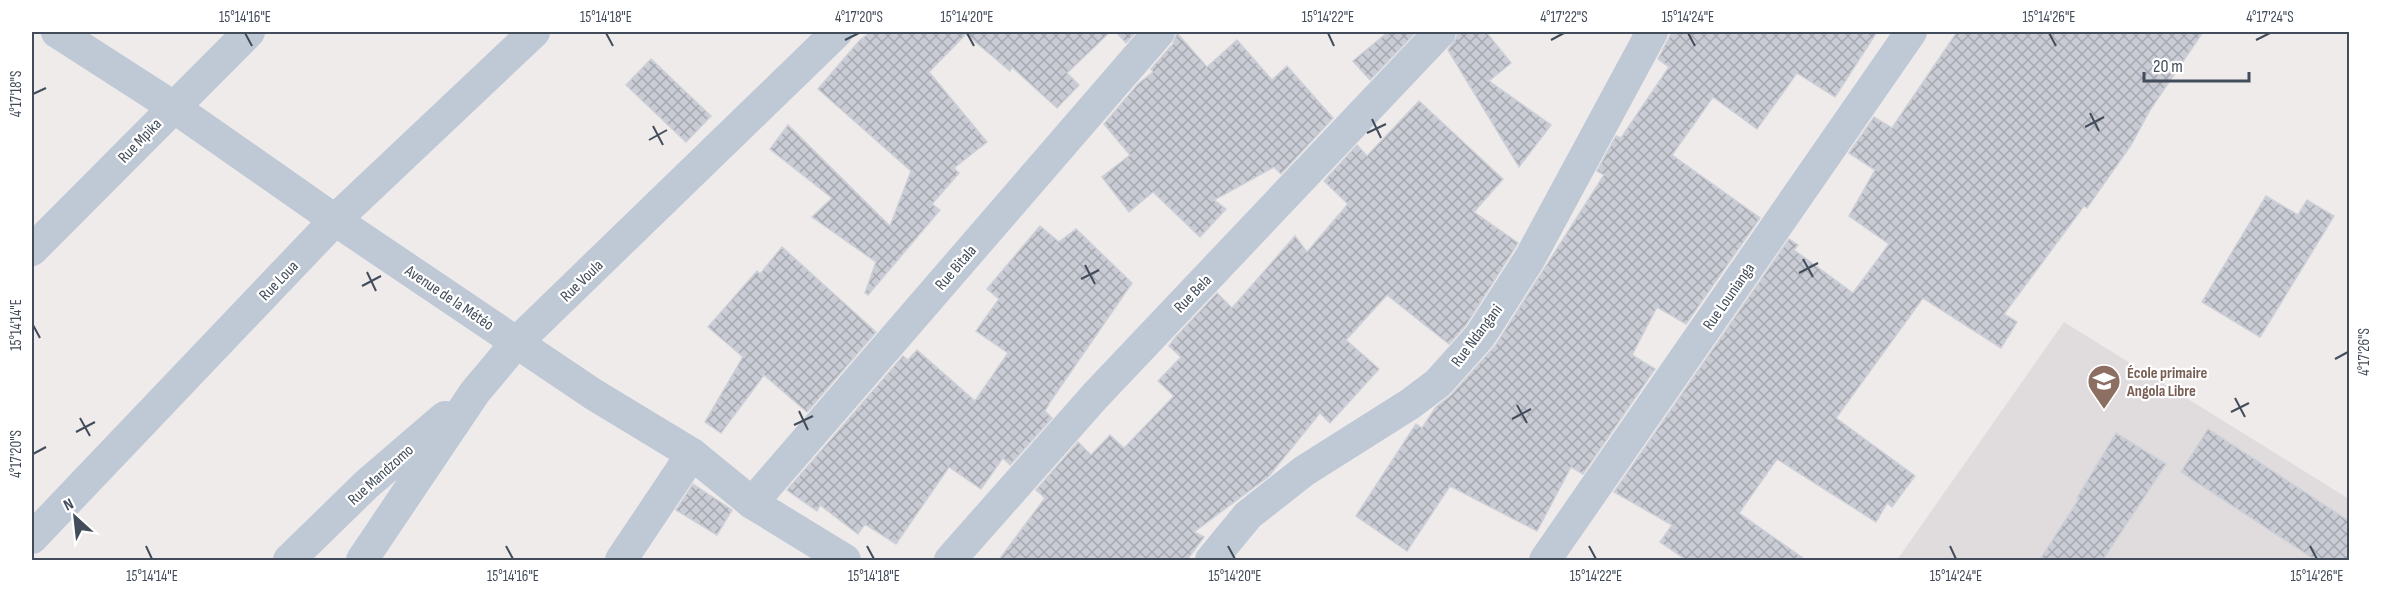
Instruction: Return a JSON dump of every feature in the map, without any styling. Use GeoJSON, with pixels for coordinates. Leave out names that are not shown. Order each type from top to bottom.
{"type":"FeatureCollection","features":[{"type":"Feature","properties":{"kind":"street","name":"Avenue de la Météo"},"geometry":{"type":"LineString","coordinates":[[57,32],[172,106],[335,220],[592,394],[692,454],[752,503],[845,561]]}},
{"type":"Feature","properties":{"kind":"street","name":"Rue Mpika"},"geometry":{"type":"LineString","coordinates":[[32,250],[172,106],[249,32]]}},
{"type":"Feature","properties":{"kind":"street","name":"Rue Loua"},"geometry":{"type":"LineString","coordinates":[[32,538],[335,220],[534,32]]}},
{"type":"Feature","properties":{"kind":"street","name":"Rue Voula"},"geometry":{"type":"LineString","coordinates":[[362,561],[475,392],[517,342],[837,32]]}},
{"type":"Feature","properties":{"kind":"street","name":"Rue Bitala"},"geometry":{"type":"LineString","coordinates":[[752,503],[1159,32]]}},
{"type":"Feature","properties":{"kind":"street","name":"Rue Bela"},"geometry":{"type":"LineString","coordinates":[[950,561],[1095,396],[1440,32]]}},
{"type":"Feature","properties":{"kind":"street","name":"Rue Ndangani"},"geometry":{"type":"LineString","coordinates":[[1211,561],[1248,515],[1304,471],[1410,404],[1438,383],[1480,336],[1530,258],[1652,32]]}},
{"type":"Feature","properties":{"kind":"street","name":"Rue Lounianga"},"geometry":{"type":"LineString","coordinates":[[1545,561],[1911,32]]}},
{"type":"Feature","properties":{"kind":"street","name":"Rue Mandzomo"},"geometry":{"type":"LineString","coordinates":[[290,561],[367,484],[475,392]]}},
{"type":"Feature","properties":{"kind":"street"},"geometry":{"type":"LineString","coordinates":[[621,561],[692,454]]}},
{"type":"Feature","properties":{"kind":"shaded area","name":"École primaire Angola Libre"},"geometry":{"type":"Polygon","coordinates":[[[2064,322],[2349,499],[2349,560],[1897,560],[2064,322]]]}},
{"type":"Feature","properties":{"kind":"building"},"geometry":{"type":"Polygon","coordinates":[[[871,32],[1110,32],[1067,73],[1079,85],[1057,108],[1012,67],[1010,71],[966,34],[929,72],[987,142],[954,168],[959,173],[932,204],[940,210],[868,295],[865,293],[876,262],[812,217],[832,198],[770,149],[788,125],[890,226],[911,171],[818,89],[860,40],[871,32]]]}},
{"type":"Feature","properties":{"kind":"building"},"geometry":{"type":"Polygon","coordinates":[[[1116,32],[1136,32],[1126,43],[1116,32]]]}},
{"type":"Feature","properties":{"kind":"building"},"geometry":{"type":"Polygon","coordinates":[[[1388,32],[1416,32],[1370,80],[1353,61],[1388,32]]]}},
{"type":"Feature","properties":{"kind":"building"},"geometry":{"type":"Polygon","coordinates":[[[1457,32],[1486,32],[1511,63],[1489,81],[1551,125],[1519,167],[1448,50],[1457,37],[1457,32]]]}},
{"type":"Feature","properties":{"kind":"building"},"geometry":{"type":"Polygon","coordinates":[[[1672,32],[1877,32],[1835,97],[1797,73],[1757,129],[1713,97],[1672,155],[1760,218],[1686,324],[1657,307],[1632,355],[1655,369],[1583,474],[1571,467],[1537,531],[1450,486],[1407,551],[1356,516],[1416,424],[1422,428],[1436,407],[1451,395],[1495,346],[1604,175],[1597,171],[1616,136],[1621,138],[1669,67],[1658,59],[1672,32]]]}},
{"type":"Feature","properties":{"kind":"building"},"geometry":{"type":"Polygon","coordinates":[[[1957,32],[2203,32],[2150,110],[2131,145],[2087,208],[2084,206],[2004,314],[2017,322],[2001,348],[1923,298],[1836,418],[1915,476],[1892,507],[1887,503],[1876,522],[1777,459],[1739,513],[1807,561],[1688,561],[1660,542],[1672,525],[1614,492],[1789,239],[1798,245],[1794,250],[1853,293],[1889,244],[1849,216],[1875,170],[1849,153],[1874,117],[1892,128],[1957,32]]]}},
{"type":"Feature","properties":{"kind":"building"},"geometry":{"type":"Polygon","coordinates":[[[1177,33],[1207,67],[1237,40],[1272,80],[1287,66],[1333,118],[1281,174],[1274,167],[1214,200],[1226,209],[1200,237],[1153,192],[1129,212],[1102,177],[1130,155],[1104,124],[1138,84],[1153,72],[1151,69],[1173,44],[1177,33]]]}},
{"type":"Feature","properties":{"kind":"building"},"geometry":{"type":"Polygon","coordinates":[[[651,59],[711,116],[686,142],[626,85],[651,59]]]}},
{"type":"Feature","properties":{"kind":"building"},"geometry":{"type":"Polygon","coordinates":[[[1419,101],[1503,179],[1474,212],[1518,243],[1466,325],[1449,344],[1387,295],[1346,340],[1379,369],[1330,423],[1320,413],[1269,476],[1194,532],[1204,537],[1186,561],[998,561],[1045,498],[1036,490],[1078,442],[1091,455],[1110,435],[1124,448],[1174,396],[1158,381],[1181,357],[1169,346],[1174,339],[1217,293],[1232,308],[1295,236],[1307,252],[1348,204],[1324,181],[1357,145],[1367,156],[1419,101]]]}},
{"type":"Feature","properties":{"kind":"building"},"geometry":{"type":"Polygon","coordinates":[[[2266,196],[2298,215],[2307,200],[2334,216],[2260,337],[2202,302],[2266,196]]]}},
{"type":"Feature","properties":{"kind":"building"},"geometry":{"type":"Polygon","coordinates":[[[1040,226],[1059,242],[1076,229],[1132,283],[1050,402],[1045,411],[1052,418],[1010,465],[1003,458],[981,489],[949,467],[896,544],[865,524],[858,534],[820,505],[817,511],[787,490],[903,356],[908,360],[917,350],[975,401],[1008,353],[976,331],[999,299],[987,289],[1040,226]]]}},
{"type":"Feature","properties":{"kind":"building"},"geometry":{"type":"Polygon","coordinates":[[[782,247],[876,332],[807,412],[764,375],[721,433],[705,422],[743,357],[708,327],[757,271],[760,274],[782,247]]]}},
{"type":"Feature","properties":{"kind":"building"},"geometry":{"type":"Polygon","coordinates":[[[2208,429],[2349,521],[2349,561],[2317,561],[2181,472],[2208,429]]]}},
{"type":"Feature","properties":{"kind":"building"},"geometry":{"type":"Polygon","coordinates":[[[2116,433],[2166,464],[2102,561],[2039,561],[2079,499],[2077,498],[2116,433]]]}},
{"type":"Feature","properties":{"kind":"building"},"geometry":{"type":"Polygon","coordinates":[[[693,484],[732,510],[717,535],[676,510],[693,484]]]}},
{"type":"Feature","properties":{"kind":"place","name":"École primaire Angola Libre"},"geometry":{"type":"Point","coordinates":[2104,410]}}]}
